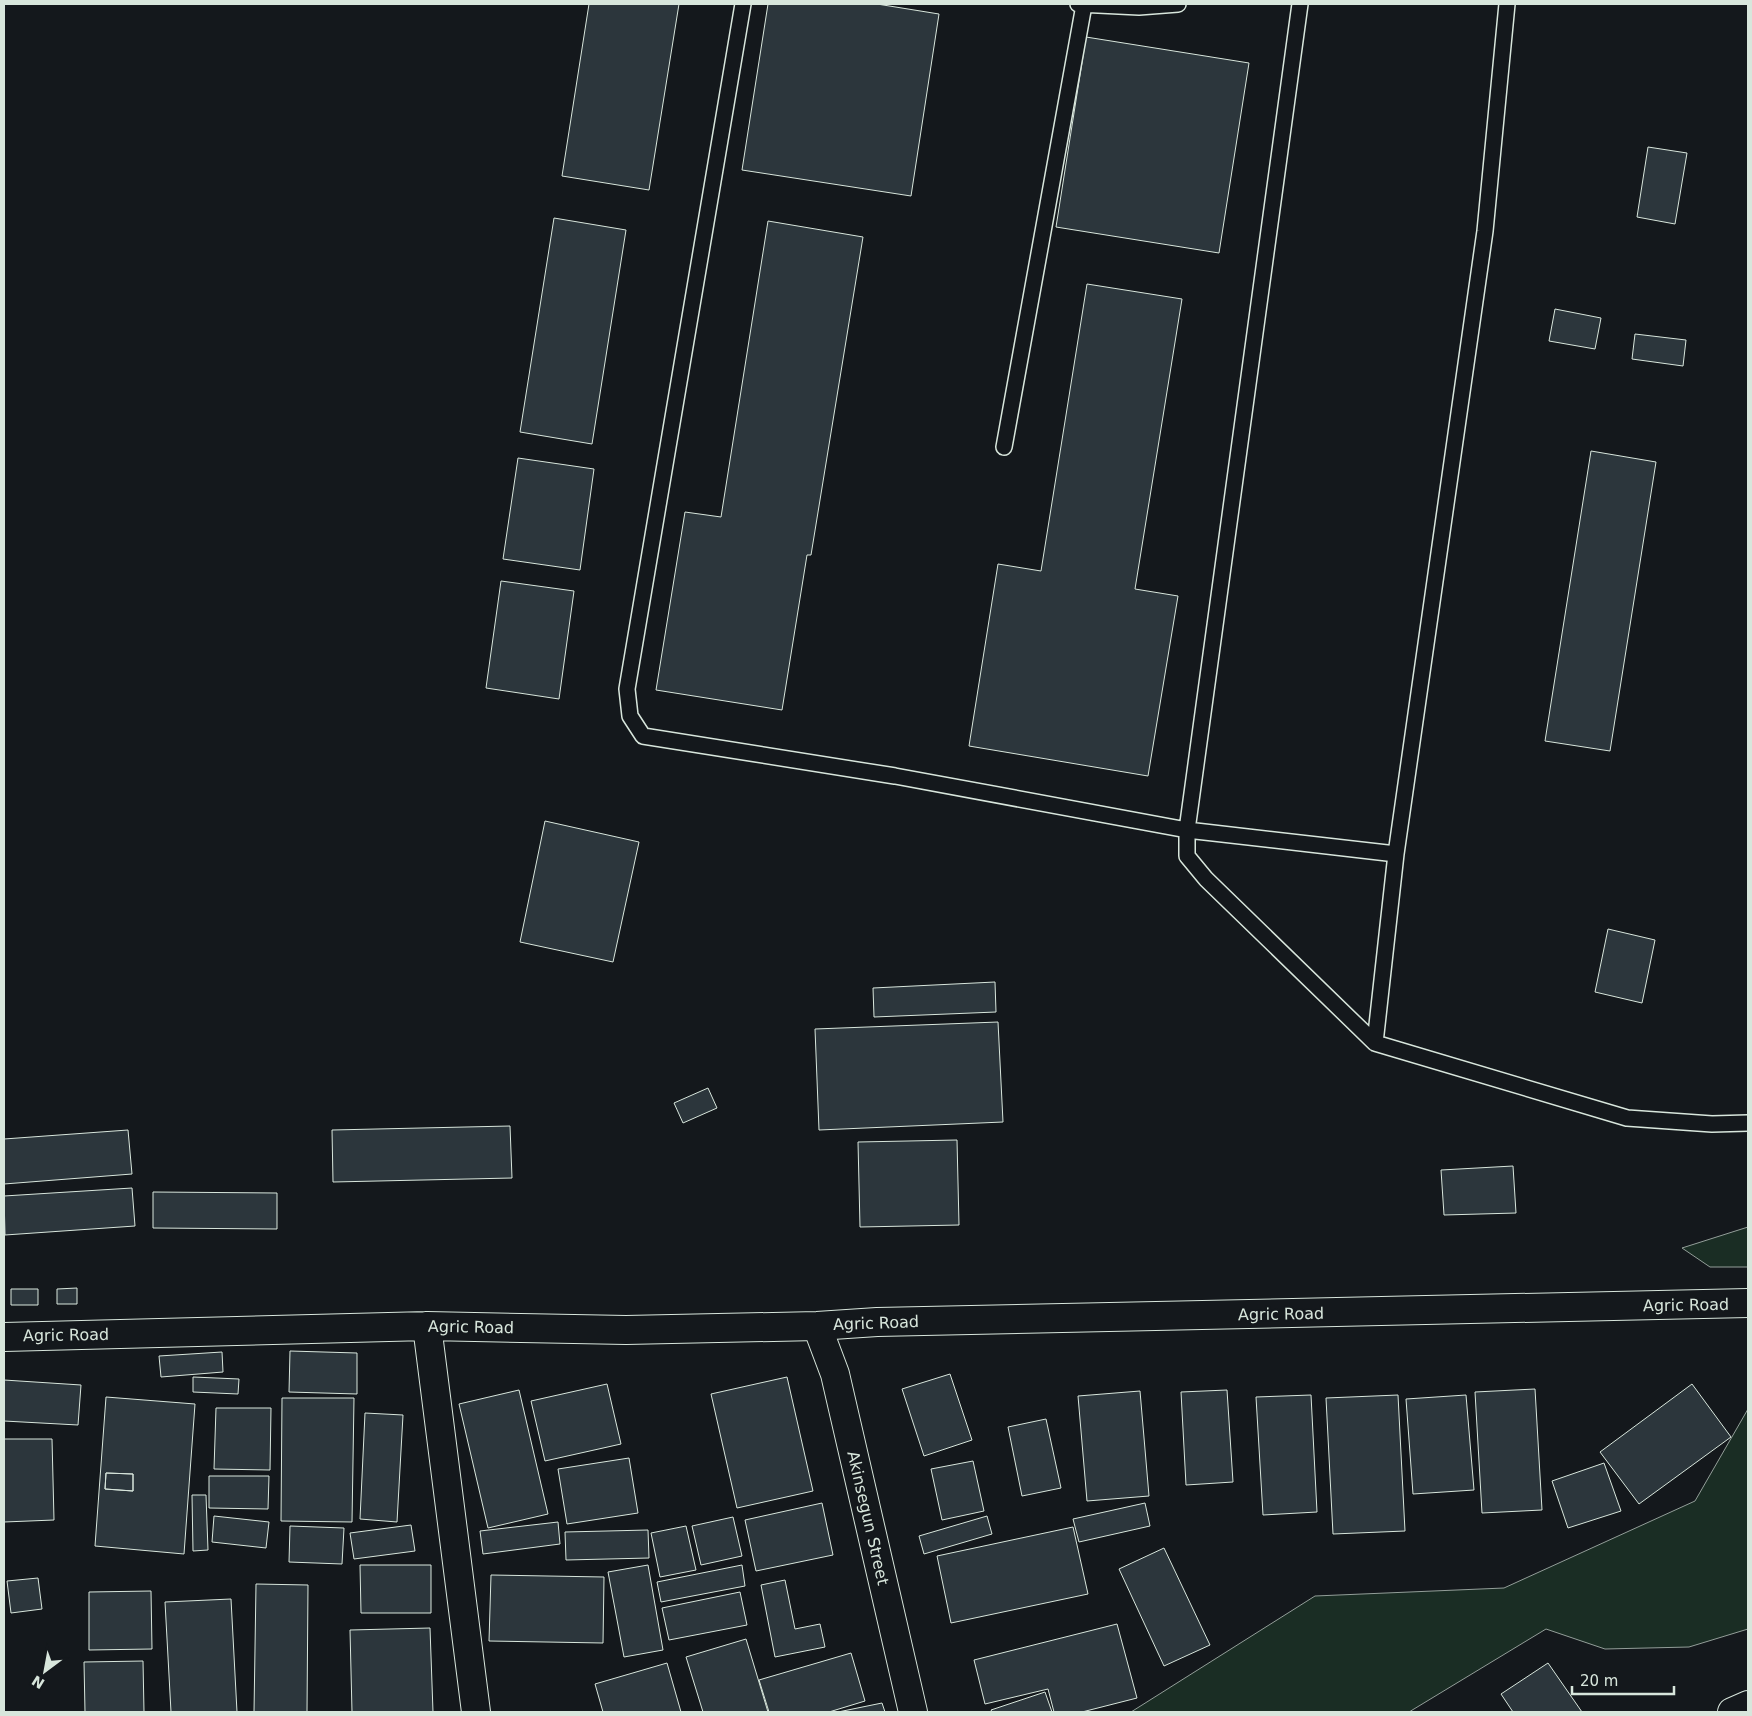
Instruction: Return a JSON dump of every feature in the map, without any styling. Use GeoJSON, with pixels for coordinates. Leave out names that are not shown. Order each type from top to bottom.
{"type":"FeatureCollection","features":[{"type":"Feature","properties":{"kind":"street","name":"Agric Road"},"geometry":{"type":"LineString","coordinates":[[4,1337],[427,1326],[626,1330],[1748,1303]]}},
{"type":"Feature","properties":{"kind":"street"},"geometry":{"type":"LineString","coordinates":[[427,1326],[476,1712]]}},
{"type":"Feature","properties":{"kind":"street","name":"Akinsegun Street"},"geometry":{"type":"LineString","coordinates":[[817,1326],[835,1374],[913,1712]]}},
{"type":"Feature","properties":{"kind":"street"},"geometry":{"type":"LineString","coordinates":[[1732,1712],[1748,1705]]}},
{"type":"Feature","properties":{"kind":"lane"},"geometry":{"type":"LineString","coordinates":[[743,4],[627,689],[630,716],[643,736],[895,776],[1187,830],[1396,854]]}},
{"type":"Feature","properties":{"kind":"lane"},"geometry":{"type":"LineString","coordinates":[[1004,447],[1081,4],[1139,7],[1178,4]]}},
{"type":"Feature","properties":{"kind":"lane"},"geometry":{"type":"LineString","coordinates":[[1300,4],[1187,830],[1187,856],[1206,880],[1375,1043],[1627,1118],[1712,1124],[1748,1123]]}},
{"type":"Feature","properties":{"kind":"lane"},"geometry":{"type":"LineString","coordinates":[[1375,1043],[1396,854],[1485,231],[1507,4]]}},
{"type":"Feature","properties":{"kind":"green space"},"geometry":{"type":"Polygon","coordinates":[[[1748,1227],[1748,1267],[1710,1267],[1682,1248],[1748,1227]]]}},
{"type":"Feature","properties":{"kind":"green space"},"geometry":{"type":"Polygon","coordinates":[[[1748,1409],[1748,1629],[1689,1647],[1605,1649],[1546,1629],[1409,1712],[1131,1712],[1315,1596],[1504,1588],[1695,1501],[1748,1409]]]}},
{"type":"Feature","properties":{"kind":"building"},"geometry":{"type":"Polygon","coordinates":[[[589,4],[679,4],[649,190],[562,176],[589,4]]]}},
{"type":"Feature","properties":{"kind":"building"},"geometry":{"type":"Polygon","coordinates":[[[768,4],[877,4],[939,14],[911,196],[742,170],[768,4]]]}},
{"type":"Feature","properties":{"kind":"building"},"geometry":{"type":"Polygon","coordinates":[[[1086,37],[1249,63],[1219,253],[1056,227],[1086,37]]]}},
{"type":"Feature","properties":{"kind":"building"},"geometry":{"type":"Polygon","coordinates":[[[1648,147],[1687,153],[1675,224],[1637,217],[1648,147]]]}},
{"type":"Feature","properties":{"kind":"building"},"geometry":{"type":"Polygon","coordinates":[[[554,218],[626,230],[592,444],[520,432],[554,218]]]}},
{"type":"Feature","properties":{"kind":"building"},"geometry":{"type":"Polygon","coordinates":[[[768,221],[863,237],[811,555],[807,555],[782,710],[656,690],[685,512],[721,517],[768,221]]]}},
{"type":"Feature","properties":{"kind":"building"},"geometry":{"type":"Polygon","coordinates":[[[1087,284],[1182,299],[1135,589],[1178,596],[1148,776],[969,746],[998,564],[1041,571],[1087,284]]]}},
{"type":"Feature","properties":{"kind":"building"},"geometry":{"type":"Polygon","coordinates":[[[1555,309],[1601,318],[1595,349],[1549,341],[1555,309]]]}},
{"type":"Feature","properties":{"kind":"building"},"geometry":{"type":"Polygon","coordinates":[[[1635,334],[1686,340],[1683,366],[1632,359],[1635,334]]]}},
{"type":"Feature","properties":{"kind":"building"},"geometry":{"type":"Polygon","coordinates":[[[1591,451],[1656,462],[1610,751],[1545,741],[1591,451]]]}},
{"type":"Feature","properties":{"kind":"building"},"geometry":{"type":"Polygon","coordinates":[[[518,458],[594,469],[580,570],[503,559],[518,458]]]}},
{"type":"Feature","properties":{"kind":"building"},"geometry":{"type":"Polygon","coordinates":[[[501,581],[574,591],[559,699],[486,688],[501,581]]]}},
{"type":"Feature","properties":{"kind":"building"},"geometry":{"type":"Polygon","coordinates":[[[545,821],[639,842],[613,962],[520,942],[545,821]]]}},
{"type":"Feature","properties":{"kind":"building"},"geometry":{"type":"Polygon","coordinates":[[[1608,929],[1655,940],[1642,1003],[1595,992],[1608,929]]]}},
{"type":"Feature","properties":{"kind":"building"},"geometry":{"type":"Polygon","coordinates":[[[995,982],[996,1012],[874,1017],[873,988],[995,982]]]}},
{"type":"Feature","properties":{"kind":"building"},"geometry":{"type":"Polygon","coordinates":[[[998,1022],[1003,1122],[819,1130],[815,1029],[998,1022]]]}},
{"type":"Feature","properties":{"kind":"building"},"geometry":{"type":"Polygon","coordinates":[[[708,1088],[717,1108],[683,1123],[674,1103],[708,1088]]]}},
{"type":"Feature","properties":{"kind":"building"},"geometry":{"type":"Polygon","coordinates":[[[510,1126],[512,1178],[333,1182],[332,1130],[510,1126]]]}},
{"type":"Feature","properties":{"kind":"building"},"geometry":{"type":"Polygon","coordinates":[[[128,1130],[132,1174],[4,1184],[4,1139],[128,1130]]]}},
{"type":"Feature","properties":{"kind":"building"},"geometry":{"type":"Polygon","coordinates":[[[957,1140],[959,1225],[860,1227],[858,1142],[957,1140]]]}},
{"type":"Feature","properties":{"kind":"building"},"geometry":{"type":"Polygon","coordinates":[[[1513,1166],[1516,1213],[1444,1215],[1441,1170],[1513,1166]]]}},
{"type":"Feature","properties":{"kind":"building"},"geometry":{"type":"Polygon","coordinates":[[[132,1188],[135,1226],[5,1235],[4,1196],[132,1188]]]}},
{"type":"Feature","properties":{"kind":"building"},"geometry":{"type":"Polygon","coordinates":[[[153,1192],[277,1193],[277,1229],[153,1228],[153,1192]]]}},
{"type":"Feature","properties":{"kind":"building"},"geometry":{"type":"Polygon","coordinates":[[[77,1288],[77,1304],[57,1304],[57,1289],[77,1288]]]}},
{"type":"Feature","properties":{"kind":"building"},"geometry":{"type":"Polygon","coordinates":[[[11,1289],[38,1289],[38,1305],[11,1305],[11,1289]]]}},
{"type":"Feature","properties":{"kind":"building"},"geometry":{"type":"Polygon","coordinates":[[[290,1351],[357,1353],[357,1394],[289,1392],[290,1351]]]}},
{"type":"Feature","properties":{"kind":"building"},"geometry":{"type":"Polygon","coordinates":[[[222,1352],[223,1372],[161,1377],[159,1356],[222,1352]]]}},
{"type":"Feature","properties":{"kind":"building"},"geometry":{"type":"Polygon","coordinates":[[[950,1374],[972,1440],[924,1456],[902,1389],[950,1374]]]}},
{"type":"Feature","properties":{"kind":"building"},"geometry":{"type":"Polygon","coordinates":[[[193,1377],[239,1379],[238,1394],[193,1392],[193,1377]]]}},
{"type":"Feature","properties":{"kind":"building"},"geometry":{"type":"Polygon","coordinates":[[[787,1377],[813,1491],[737,1508],[711,1394],[787,1377]]]}},
{"type":"Feature","properties":{"kind":"building"},"geometry":{"type":"Polygon","coordinates":[[[4,1380],[81,1385],[78,1425],[4,1421],[4,1380]]]}},
{"type":"Feature","properties":{"kind":"building"},"geometry":{"type":"Polygon","coordinates":[[[607,1384],[621,1444],[545,1461],[531,1401],[607,1384]]]}},
{"type":"Feature","properties":{"kind":"building"},"geometry":{"type":"Polygon","coordinates":[[[1692,1384],[1731,1437],[1639,1504],[1600,1452],[1692,1384]]]}},
{"type":"Feature","properties":{"kind":"building"},"geometry":{"type":"Polygon","coordinates":[[[1535,1389],[1542,1510],[1482,1513],[1475,1392],[1535,1389]]]}},
{"type":"Feature","properties":{"kind":"building"},"geometry":{"type":"Polygon","coordinates":[[[519,1390],[548,1514],[488,1528],[459,1404],[519,1390]]]}},
{"type":"Feature","properties":{"kind":"building"},"geometry":{"type":"Polygon","coordinates":[[[1227,1390],[1233,1482],[1186,1485],[1181,1392],[1227,1390]]]}},
{"type":"Feature","properties":{"kind":"building"},"geometry":{"type":"Polygon","coordinates":[[[1140,1391],[1149,1496],[1087,1501],[1078,1396],[1140,1391]]]}},
{"type":"Feature","properties":{"kind":"building"},"geometry":{"type":"Polygon","coordinates":[[[1311,1395],[1317,1512],[1263,1515],[1256,1397],[1311,1395]]]}},
{"type":"Feature","properties":{"kind":"building"},"geometry":{"type":"Polygon","coordinates":[[[1398,1395],[1405,1531],[1333,1534],[1326,1398],[1398,1395]]]}},
{"type":"Feature","properties":{"kind":"building"},"geometry":{"type":"Polygon","coordinates":[[[1466,1395],[1474,1490],[1413,1494],[1406,1399],[1466,1395]]]}},
{"type":"Feature","properties":{"kind":"building"},"geometry":{"type":"Polygon","coordinates":[[[106,1397],[195,1404],[184,1554],[95,1546],[106,1397]],[[106,1473],[105,1489],[133,1491],[133,1474],[106,1473]]]}},
{"type":"Feature","properties":{"kind":"building"},"geometry":{"type":"Polygon","coordinates":[[[282,1398],[354,1398],[352,1522],[281,1521],[282,1398]]]}},
{"type":"Feature","properties":{"kind":"building"},"geometry":{"type":"Polygon","coordinates":[[[216,1408],[271,1408],[270,1470],[214,1469],[216,1408]]]}},
{"type":"Feature","properties":{"kind":"building"},"geometry":{"type":"Polygon","coordinates":[[[365,1413],[403,1415],[397,1522],[360,1519],[365,1413]]]}},
{"type":"Feature","properties":{"kind":"building"},"geometry":{"type":"Polygon","coordinates":[[[1046,1419],[1061,1488],[1022,1496],[1008,1427],[1046,1419]]]}},
{"type":"Feature","properties":{"kind":"building"},"geometry":{"type":"Polygon","coordinates":[[[4,1439],[52,1439],[54,1520],[4,1522],[4,1439]]]}},
{"type":"Feature","properties":{"kind":"building"},"geometry":{"type":"Polygon","coordinates":[[[629,1458],[638,1513],[567,1524],[558,1469],[629,1458]]]}},
{"type":"Feature","properties":{"kind":"building"},"geometry":{"type":"Polygon","coordinates":[[[973,1461],[984,1511],[942,1520],[931,1469],[973,1461]]]}},
{"type":"Feature","properties":{"kind":"building"},"geometry":{"type":"Polygon","coordinates":[[[1604,1463],[1621,1511],[1568,1528],[1552,1481],[1604,1463]]]}},
{"type":"Feature","properties":{"kind":"building"},"geometry":{"type":"Polygon","coordinates":[[[106,1473],[133,1474],[133,1491],[105,1489],[106,1473]]]}},
{"type":"Feature","properties":{"kind":"building"},"geometry":{"type":"Polygon","coordinates":[[[209,1476],[269,1476],[268,1509],[209,1508],[209,1476]]]}},
{"type":"Feature","properties":{"kind":"building"},"geometry":{"type":"Polygon","coordinates":[[[192,1495],[206,1495],[208,1550],[193,1551],[192,1495]]]}},
{"type":"Feature","properties":{"kind":"building"},"geometry":{"type":"Polygon","coordinates":[[[822,1503],[833,1555],[756,1571],[745,1520],[822,1503]]]}},
{"type":"Feature","properties":{"kind":"building"},"geometry":{"type":"Polygon","coordinates":[[[1145,1503],[1150,1526],[1079,1542],[1073,1519],[1145,1503]]]}},
{"type":"Feature","properties":{"kind":"building"},"geometry":{"type":"Polygon","coordinates":[[[214,1516],[269,1522],[266,1548],[212,1542],[214,1516]]]}},
{"type":"Feature","properties":{"kind":"building"},"geometry":{"type":"Polygon","coordinates":[[[987,1516],[992,1534],[924,1554],[919,1536],[987,1516]]]}},
{"type":"Feature","properties":{"kind":"building"},"geometry":{"type":"Polygon","coordinates":[[[733,1517],[742,1556],[701,1565],[692,1526],[733,1517]]]}},
{"type":"Feature","properties":{"kind":"building"},"geometry":{"type":"Polygon","coordinates":[[[558,1522],[560,1544],[483,1554],[480,1531],[558,1522]]]}},
{"type":"Feature","properties":{"kind":"building"},"geometry":{"type":"Polygon","coordinates":[[[411,1525],[415,1551],[354,1559],[350,1533],[411,1525]]]}},
{"type":"Feature","properties":{"kind":"building"},"geometry":{"type":"Polygon","coordinates":[[[290,1526],[344,1528],[342,1564],[289,1562],[290,1526]]]}},
{"type":"Feature","properties":{"kind":"building"},"geometry":{"type":"Polygon","coordinates":[[[686,1526],[696,1570],[660,1577],[651,1533],[686,1526]]]}},
{"type":"Feature","properties":{"kind":"building"},"geometry":{"type":"Polygon","coordinates":[[[1073,1527],[1088,1594],[951,1623],[937,1556],[1073,1527]]]}},
{"type":"Feature","properties":{"kind":"building"},"geometry":{"type":"Polygon","coordinates":[[[648,1530],[649,1558],[566,1560],[565,1532],[648,1530]]]}},
{"type":"Feature","properties":{"kind":"building"},"geometry":{"type":"Polygon","coordinates":[[[1164,1548],[1210,1645],[1164,1666],[1119,1569],[1164,1548]]]}},
{"type":"Feature","properties":{"kind":"building"},"geometry":{"type":"Polygon","coordinates":[[[360,1565],[431,1565],[431,1613],[361,1613],[360,1565]]]}},
{"type":"Feature","properties":{"kind":"building"},"geometry":{"type":"Polygon","coordinates":[[[648,1565],[663,1650],[624,1657],[608,1572],[648,1565]]]}},
{"type":"Feature","properties":{"kind":"building"},"geometry":{"type":"Polygon","coordinates":[[[742,1565],[745,1586],[661,1602],[657,1582],[742,1565]]]}},
{"type":"Feature","properties":{"kind":"building"},"geometry":{"type":"Polygon","coordinates":[[[491,1575],[604,1577],[603,1643],[489,1641],[491,1575]]]}},
{"type":"Feature","properties":{"kind":"building"},"geometry":{"type":"Polygon","coordinates":[[[38,1578],[42,1609],[11,1613],[7,1581],[38,1578]]]}},
{"type":"Feature","properties":{"kind":"building"},"geometry":{"type":"Polygon","coordinates":[[[785,1580],[795,1629],[820,1624],[825,1647],[775,1657],[761,1585],[785,1580]]]}},
{"type":"Feature","properties":{"kind":"building"},"geometry":{"type":"Polygon","coordinates":[[[256,1584],[308,1585],[307,1712],[254,1712],[256,1584]]]}},
{"type":"Feature","properties":{"kind":"building"},"geometry":{"type":"Polygon","coordinates":[[[151,1591],[152,1649],[89,1650],[89,1592],[151,1591]]]}},
{"type":"Feature","properties":{"kind":"building"},"geometry":{"type":"Polygon","coordinates":[[[740,1592],[747,1625],[669,1640],[662,1608],[740,1592]]]}},
{"type":"Feature","properties":{"kind":"building"},"geometry":{"type":"Polygon","coordinates":[[[231,1599],[237,1712],[171,1712],[165,1602],[231,1599]]]}},
{"type":"Feature","properties":{"kind":"building"},"geometry":{"type":"Polygon","coordinates":[[[1117,1624],[1137,1698],[1082,1712],[1054,1712],[1048,1689],[985,1704],[974,1660],[1117,1624]]]}},
{"type":"Feature","properties":{"kind":"building"},"geometry":{"type":"Polygon","coordinates":[[[430,1628],[433,1712],[352,1712],[350,1630],[430,1628]]]}},
{"type":"Feature","properties":{"kind":"building"},"geometry":{"type":"Polygon","coordinates":[[[746,1639],[768,1712],[703,1712],[686,1657],[746,1639]]]}},
{"type":"Feature","properties":{"kind":"building"},"geometry":{"type":"Polygon","coordinates":[[[851,1653],[865,1701],[829,1712],[769,1712],[759,1680],[851,1653]]]}},
{"type":"Feature","properties":{"kind":"building"},"geometry":{"type":"Polygon","coordinates":[[[143,1661],[144,1712],[85,1712],[84,1662],[143,1661]]]}},
{"type":"Feature","properties":{"kind":"building"},"geometry":{"type":"Polygon","coordinates":[[[667,1663],[681,1712],[603,1712],[595,1684],[667,1663]]]}},
{"type":"Feature","properties":{"kind":"building"},"geometry":{"type":"Polygon","coordinates":[[[1548,1663],[1582,1712],[1513,1712],[1501,1694],[1548,1663]]]}},
{"type":"Feature","properties":{"kind":"building"},"geometry":{"type":"Polygon","coordinates":[[[1045,1692],[1052,1712],[992,1712],[991,1710],[1045,1692]]]}},
{"type":"Feature","properties":{"kind":"building"},"geometry":{"type":"Polygon","coordinates":[[[882,1703],[885,1712],[838,1712],[882,1703]]]}}]}
